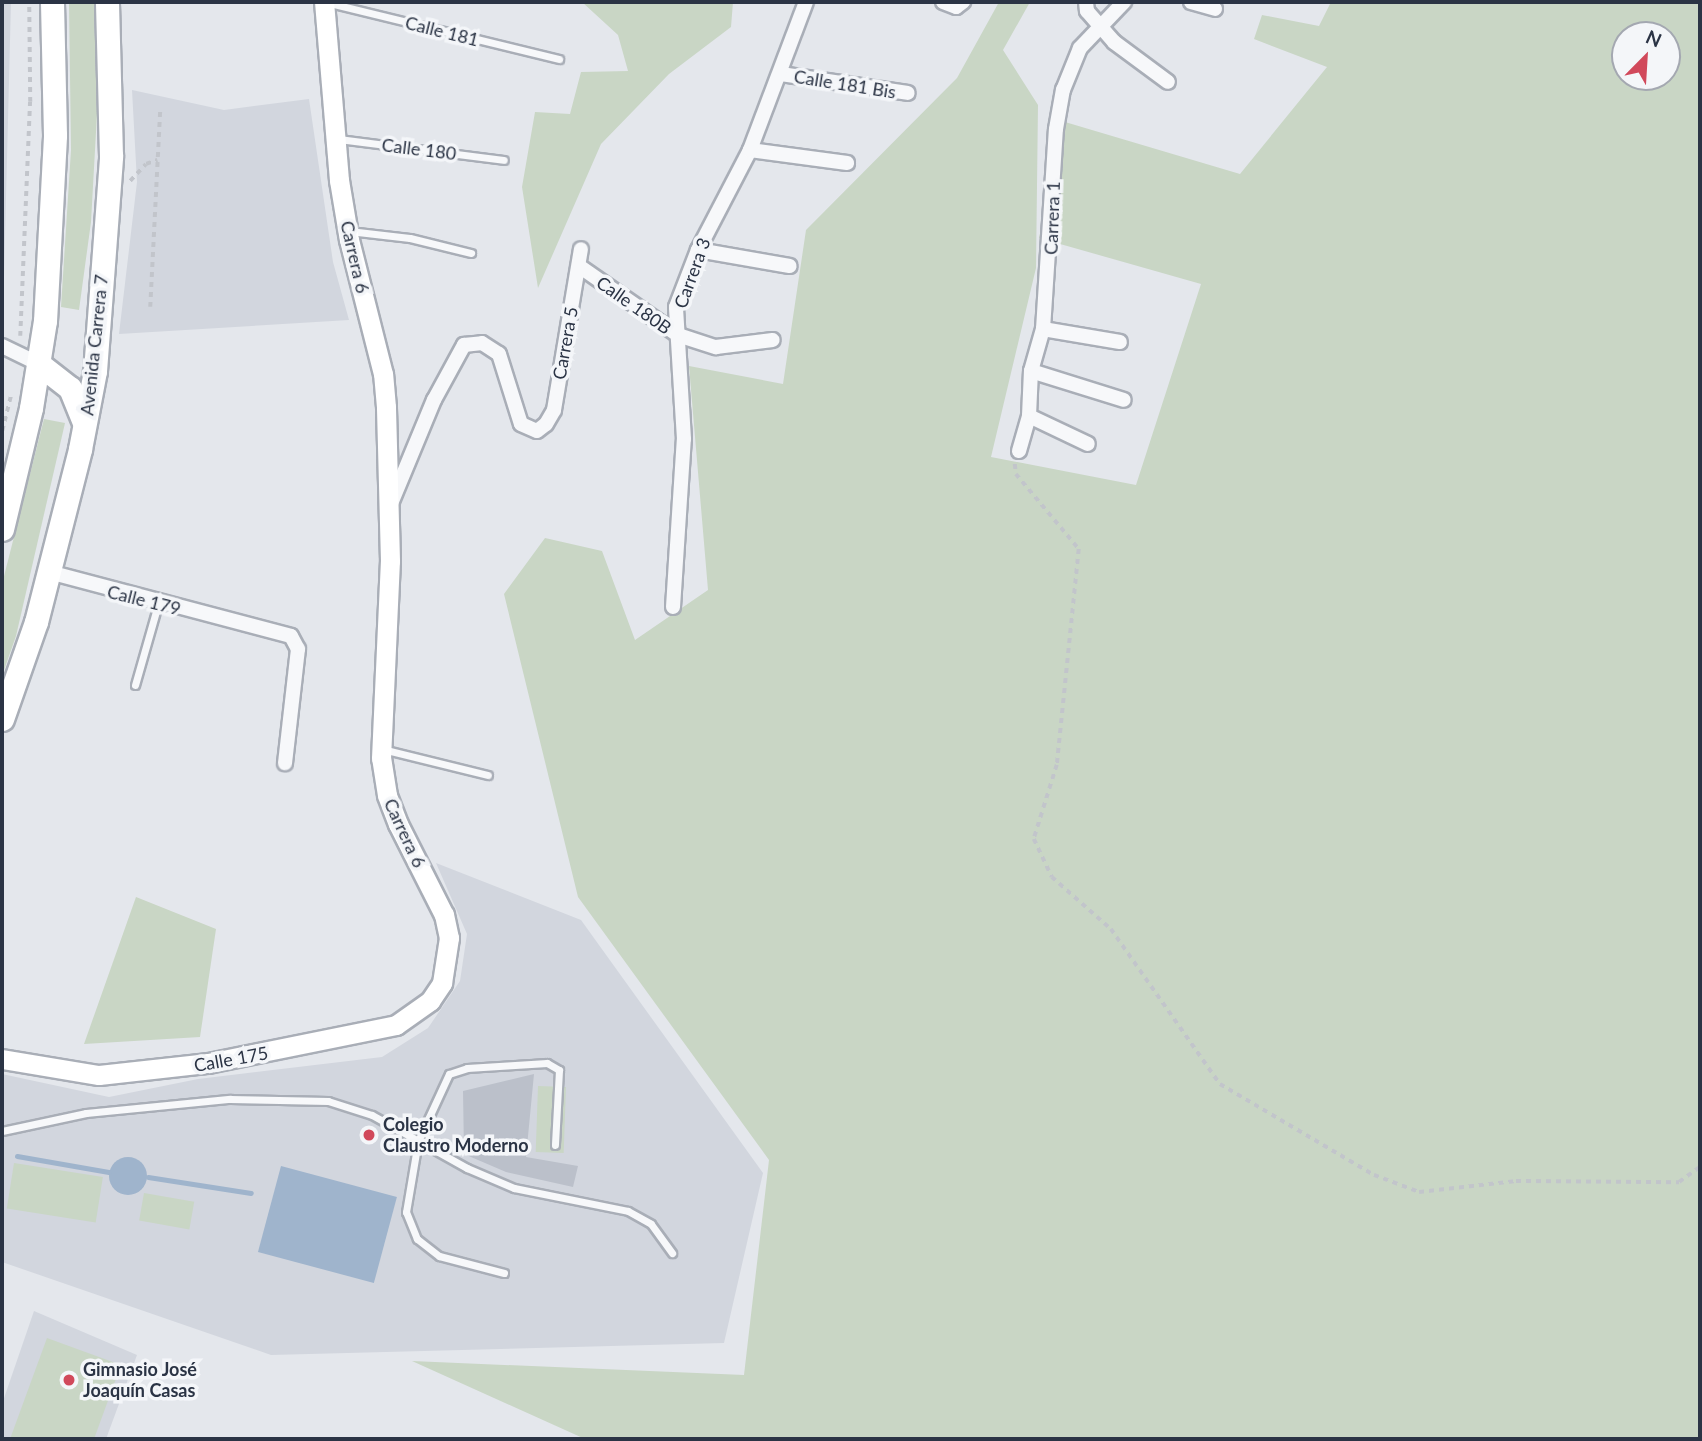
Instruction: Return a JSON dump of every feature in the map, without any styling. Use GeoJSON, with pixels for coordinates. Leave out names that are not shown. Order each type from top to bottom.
{"type":"FeatureCollection","features":[{"type":"Feature","properties":{"kind":"main road"},"geometry":{"type":"LineString","coordinates":[[2,529],[29,359],[54,169],[52,2]]}},
{"type":"Feature","properties":{"kind":"main road","name":"Avenida Carrera 7"},"geometry":{"type":"LineString","coordinates":[[2,719],[49,572],[85,424],[94,371],[110,181],[107,2]]}},
{"type":"Feature","properties":{"kind":"main road"},"geometry":{"type":"LineString","coordinates":[[29,359],[70,388],[85,424]]}},
{"type":"Feature","properties":{"kind":"street","name":"Carrera 6"},"geometry":{"type":"LineString","coordinates":[[324,2],[334,138],[348,231],[383,374],[388,510],[381,749],[394,814],[444,915],[449,938],[442,983]]}},
{"type":"Feature","properties":{"kind":"street","name":"Carrera 3"},"geometry":{"type":"LineString","coordinates":[[673,607],[684,439],[676,307],[698,250],[750,150],[806,2]]}},
{"type":"Feature","properties":{"kind":"street"},"geometry":{"type":"LineString","coordinates":[[943,2],[956,8],[963,2]]}},
{"type":"Feature","properties":{"kind":"street"},"geometry":{"type":"LineString","coordinates":[[1086,2],[1087,11],[1099,26],[1168,82]]}},
{"type":"Feature","properties":{"kind":"street","name":"Carrera 1"},"geometry":{"type":"LineString","coordinates":[[1019,452],[1029,416],[1031,371],[1043,329],[1058,116],[1080,48],[1124,2]]}},
{"type":"Feature","properties":{"kind":"street"},"geometry":{"type":"LineString","coordinates":[[1191,2],[1215,9]]}},
{"type":"Feature","properties":{"kind":"street","name":"Calle 181 Bis"},"geometry":{"type":"LineString","coordinates":[[781,74],[908,93]]}},
{"type":"Feature","properties":{"kind":"street"},"geometry":{"type":"LineString","coordinates":[[750,150],[847,163]]}},
{"type":"Feature","properties":{"kind":"street","name":"Carrera 5"},"geometry":{"type":"LineString","coordinates":[[464,345],[482,343],[499,354],[521,424],[537,431],[554,410],[582,249]]}},
{"type":"Feature","properties":{"kind":"street"},"geometry":{"type":"LineString","coordinates":[[698,250],[790,266]]}},
{"type":"Feature","properties":{"kind":"street","name":"Calle 180B"},"geometry":{"type":"LineString","coordinates":[[579,266],[678,335],[716,347],[773,340]]}},
{"type":"Feature","properties":{"kind":"street"},"geometry":{"type":"LineString","coordinates":[[1043,329],[1120,342]]}},
{"type":"Feature","properties":{"kind":"street","name":"Carrera 6"},"geometry":{"type":"LineString","coordinates":[[388,510],[434,400],[464,345]]}},
{"type":"Feature","properties":{"kind":"street"},"geometry":{"type":"LineString","coordinates":[[2,346],[29,359]]}},
{"type":"Feature","properties":{"kind":"street"},"geometry":{"type":"LineString","coordinates":[[1031,371],[1124,400]]}},
{"type":"Feature","properties":{"kind":"street"},"geometry":{"type":"LineString","coordinates":[[1029,416],[1088,444]]}},
{"type":"Feature","properties":{"kind":"street","name":"Calle 179"},"geometry":{"type":"LineString","coordinates":[[49,572],[158,604],[284,633],[298,649],[285,763]]}},
{"type":"Feature","properties":{"kind":"street","name":"Calle 175"},"geometry":{"type":"LineString","coordinates":[[2,1059],[99,1075],[208,1063],[396,1025],[430,1001],[442,983]]}},
{"type":"Feature","properties":{"kind":"lane","name":"Calle 181"},"geometry":{"type":"LineString","coordinates":[[324,2],[559,59]]}},
{"type":"Feature","properties":{"kind":"lane","name":"Calle 180"},"geometry":{"type":"LineString","coordinates":[[334,138],[504,160]]}},
{"type":"Feature","properties":{"kind":"lane"},"geometry":{"type":"LineString","coordinates":[[348,231],[410,238],[471,253]]}},
{"type":"Feature","properties":{"kind":"lane"},"geometry":{"type":"LineString","coordinates":[[135,685],[158,604]]}},
{"type":"Feature","properties":{"kind":"lane"},"geometry":{"type":"LineString","coordinates":[[381,749],[488,775]]}},
{"type":"Feature","properties":{"kind":"lane"},"geometry":{"type":"LineString","coordinates":[[505,1273],[439,1256],[417,1239],[406,1212],[418,1141],[449,1074],[467,1068],[547,1063],[559,1070],[555,1145]]}},
{"type":"Feature","properties":{"kind":"lane"},"geometry":{"type":"LineString","coordinates":[[2,1132],[16,1125],[86,1113],[296,1097],[328,1101],[372,1115],[514,1188],[628,1211],[651,1224],[672,1253]]}},
{"type":"Feature","properties":{"kind":"path"},"geometry":{"type":"LineString","coordinates":[[2,431],[29,359],[29,2]]}},
{"type":"Feature","properties":{"kind":"path"},"geometry":{"type":"LineString","coordinates":[[150,307],[160,108]]}},
{"type":"Feature","properties":{"kind":"path"},"geometry":{"type":"LineString","coordinates":[[130,181],[146,164],[157,160]]}},
{"type":"Feature","properties":{"kind":"path"},"geometry":{"type":"LineString","coordinates":[[1019,452],[1016,474],[1079,549],[1057,765],[1034,839],[1052,877],[1111,929],[1220,1084],[1374,1175],[1419,1192],[1517,1181],[1679,1182],[1700,1167]]}},
{"type":"Feature","properties":{"kind":"shaded area"},"geometry":{"type":"Polygon","coordinates":[[[2,2],[11,2],[3,316],[2,315],[2,2]]]}},
{"type":"Feature","properties":{"kind":"shaded area"},"geometry":{"type":"Polygon","coordinates":[[[132,90],[224,110],[309,99],[333,262],[349,320],[119,334],[137,182],[132,90]]]}},
{"type":"Feature","properties":{"kind":"shaded area","name":"Colegio Claustro Moderno"},"geometry":{"type":"Polygon","coordinates":[[[436,863],[581,920],[763,1173],[724,1343],[271,1355],[2,1262],[2,1074],[109,1097],[198,1079],[382,1057],[428,1028],[460,981],[467,934],[436,863]]]}},
{"type":"Feature","properties":{"kind":"shaded area","name":"Gimnasio José Joaquín Casas"},"geometry":{"type":"Polygon","coordinates":[[[34,1311],[137,1355],[106,1439],[2,1439],[2,1404],[34,1311]]]}},
{"type":"Feature","properties":{"kind":"green space"},"geometry":{"type":"Polygon","coordinates":[[[69,2],[94,2],[97,114],[91,222],[79,310],[61,307],[71,150],[69,2]]]}},
{"type":"Feature","properties":{"kind":"green space"},"geometry":{"type":"Polygon","coordinates":[[[582,2],[733,2],[731,27],[669,74],[601,144],[538,288],[522,187],[535,112],[570,114],[581,72],[628,71],[618,35],[582,2]]]}},
{"type":"Feature","properties":{"kind":"green space"},"geometry":{"type":"Polygon","coordinates":[[[999,2],[1030,2],[1003,50],[1038,105],[1036,268],[991,457],[1136,485],[1201,284],[1039,238],[1065,122],[1240,174],[1327,67],[1254,39],[1262,15],[1319,26],[1331,2],[1700,2],[1700,1439],[585,1439],[412,1361],[744,1375],[769,1160],[578,897],[504,594],[545,538],[602,551],[635,640],[708,590],[689,366],[783,384],[806,230],[957,78],[999,2]]]}},
{"type":"Feature","properties":{"kind":"green space"},"geometry":{"type":"Polygon","coordinates":[[[44,419],[65,423],[16,636],[2,676],[2,584],[44,419]]]}},
{"type":"Feature","properties":{"kind":"green space"},"geometry":{"type":"Polygon","coordinates":[[[136,897],[216,929],[200,1037],[84,1044],[136,897]]]}},
{"type":"Feature","properties":{"kind":"green space"},"geometry":{"type":"Polygon","coordinates":[[[538,1086],[566,1087],[564,1153],[536,1152],[538,1086]]]}},
{"type":"Feature","properties":{"kind":"green space"},"geometry":{"type":"Polygon","coordinates":[[[14,1163],[103,1177],[96,1223],[7,1208],[14,1163]]]}},
{"type":"Feature","properties":{"kind":"green space"},"geometry":{"type":"Polygon","coordinates":[[[144,1193],[194,1202],[189,1229],[139,1221],[144,1193]]]}},
{"type":"Feature","properties":{"kind":"green space","name":"Gimnasio José Joaquín Casas"},"geometry":{"type":"Polygon","coordinates":[[[47,1338],[121,1365],[94,1439],[10,1439],[47,1338]]]}},
{"type":"Feature","properties":{"kind":"water"},"geometry":{"type":"Polygon","coordinates":[[[128,1157],[142,1162],[147,1176],[142,1190],[128,1195],[114,1190],[109,1176],[114,1162],[128,1157]]]}},
{"type":"Feature","properties":{"kind":"water"},"geometry":{"type":"Polygon","coordinates":[[[281,1166],[397,1197],[374,1283],[258,1252],[281,1166]]]}},
{"type":"Feature","properties":{"kind":"building"},"geometry":{"type":"Polygon","coordinates":[[[534,1074],[526,1157],[578,1166],[573,1187],[506,1172],[464,1154],[463,1091],[534,1074]]]}},
{"type":"Feature","properties":{"kind":"waterway"},"geometry":{"type":"LineString","coordinates":[[17,1156],[109,1172]]}},
{"type":"Feature","properties":{"kind":"waterway"},"geometry":{"type":"LineString","coordinates":[[148,1177],[251,1193]]}},
{"type":"Feature","properties":{"kind":"place","name":"Colegio Claustro Moderno"},"geometry":{"type":"Point","coordinates":[369,1135]}},
{"type":"Feature","properties":{"kind":"place","name":"Gimnasio José Joaquín Casas"},"geometry":{"type":"Point","coordinates":[69,1380]}}]}
